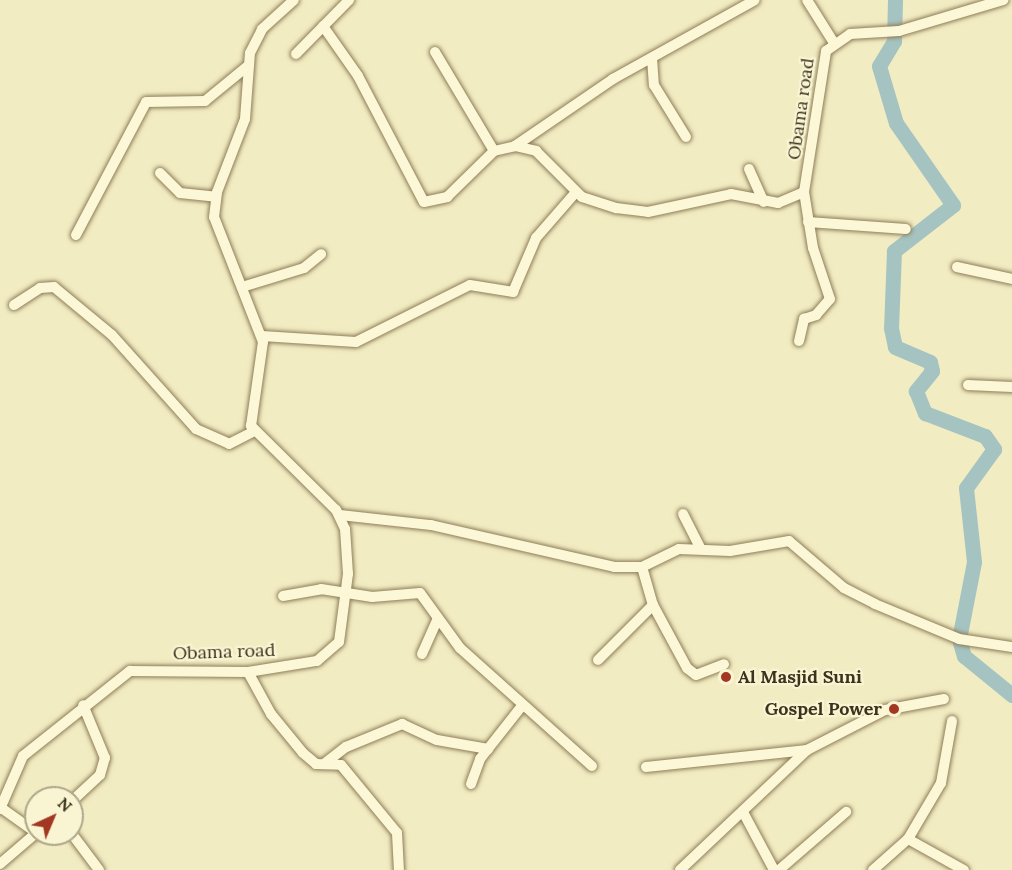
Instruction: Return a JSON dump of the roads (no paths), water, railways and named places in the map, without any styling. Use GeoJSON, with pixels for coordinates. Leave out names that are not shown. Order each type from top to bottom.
{"type":"FeatureCollection","features":[{"type":"Feature","properties":{"kind":"street"},"geometry":{"type":"LineString","coordinates":[[294,0],[257,36],[249,64],[245,119],[216,197],[216,226],[262,336],[250,421],[255,430],[340,515],[431,525],[600,565],[642,567],[670,551],[701,549],[730,551],[789,541],[844,588],[875,604],[959,639],[1012,647]]}},
{"type":"Feature","properties":{"kind":"street"},"geometry":{"type":"LineString","coordinates":[[296,54],[349,0]]}},
{"type":"Feature","properties":{"kind":"street"},"geometry":{"type":"LineString","coordinates":[[323,26],[358,76],[424,202],[440,202],[458,190],[494,151],[514,146],[652,58],[755,0]]}},
{"type":"Feature","properties":{"kind":"street"},"geometry":{"type":"LineString","coordinates":[[807,0],[834,42]]}},
{"type":"Feature","properties":{"kind":"street","name":"Obama road"},"geometry":{"type":"LineString","coordinates":[[799,341],[804,319],[816,315],[830,299],[808,222],[804,192],[820,66],[834,42],[850,34],[899,31],[1003,0]]}},
{"type":"Feature","properties":{"kind":"street"},"geometry":{"type":"LineString","coordinates":[[435,52],[494,151]]}},
{"type":"Feature","properties":{"kind":"street"},"geometry":{"type":"LineString","coordinates":[[652,58],[654,85],[686,137]]}},
{"type":"Feature","properties":{"kind":"street"},"geometry":{"type":"LineString","coordinates":[[76,235],[146,102],[205,101],[249,64]]}},
{"type":"Feature","properties":{"kind":"street"},"geometry":{"type":"LineString","coordinates":[[514,146],[536,151],[576,192],[598,204],[640,212],[731,194],[764,202],[791,202],[804,192]]}},
{"type":"Feature","properties":{"kind":"street"},"geometry":{"type":"LineString","coordinates":[[749,170],[764,202]]}},
{"type":"Feature","properties":{"kind":"street"},"geometry":{"type":"LineString","coordinates":[[160,173],[180,193],[216,197]]}},
{"type":"Feature","properties":{"kind":"street"},"geometry":{"type":"LineString","coordinates":[[262,336],[356,342],[470,285],[513,292],[536,238],[576,192]]}},
{"type":"Feature","properties":{"kind":"street"},"geometry":{"type":"LineString","coordinates":[[808,222],[906,229]]}},
{"type":"Feature","properties":{"kind":"street"},"geometry":{"type":"LineString","coordinates":[[242,287],[304,268],[321,254]]}},
{"type":"Feature","properties":{"kind":"street"},"geometry":{"type":"LineString","coordinates":[[957,267],[1012,279]]}},
{"type":"Feature","properties":{"kind":"street"},"geometry":{"type":"LineString","coordinates":[[14,305],[40,288],[54,287],[112,335],[196,429],[229,444],[255,430]]}},
{"type":"Feature","properties":{"kind":"street"},"geometry":{"type":"LineString","coordinates":[[968,385],[1012,387]]}},
{"type":"Feature","properties":{"kind":"street"},"geometry":{"type":"LineString","coordinates":[[683,514],[701,549]]}},
{"type":"Feature","properties":{"kind":"street","name":"Obama road"},"geometry":{"type":"LineString","coordinates":[[0,808],[2,793],[23,756],[83,705],[130,670],[248,672],[326,657],[339,642],[346,593],[348,555],[340,515]]}},
{"type":"Feature","properties":{"kind":"street"},"geometry":{"type":"LineString","coordinates":[[642,567],[653,604],[687,668],[696,675],[724,664]]}},
{"type":"Feature","properties":{"kind":"street"},"geometry":{"type":"LineString","coordinates":[[283,596],[321,589],[386,597],[416,591],[459,648],[521,707],[592,766]]}},
{"type":"Feature","properties":{"kind":"street"},"geometry":{"type":"LineString","coordinates":[[598,660],[653,604]]}},
{"type":"Feature","properties":{"kind":"street"},"geometry":{"type":"LineString","coordinates":[[422,654],[438,618]]}},
{"type":"Feature","properties":{"kind":"street"},"geometry":{"type":"LineString","coordinates":[[248,672],[281,728],[310,760],[323,764],[341,765],[398,836],[399,870]]}},
{"type":"Feature","properties":{"kind":"street"},"geometry":{"type":"LineString","coordinates":[[680,870],[807,750],[885,710],[944,699]]}},
{"type":"Feature","properties":{"kind":"street"},"geometry":{"type":"LineString","coordinates":[[83,705],[105,758],[100,775],[84,790]]}},
{"type":"Feature","properties":{"kind":"street"},"geometry":{"type":"LineString","coordinates":[[471,784],[488,748],[521,707]]}},
{"type":"Feature","properties":{"kind":"street"},"geometry":{"type":"LineString","coordinates":[[873,870],[908,838],[941,783],[952,721]]}},
{"type":"Feature","properties":{"kind":"street"},"geometry":{"type":"LineString","coordinates":[[323,764],[346,747],[402,724],[437,740],[488,748]]}},
{"type":"Feature","properties":{"kind":"street"},"geometry":{"type":"LineString","coordinates":[[646,767],[807,750]]}},
{"type":"Feature","properties":{"kind":"street"},"geometry":{"type":"LineString","coordinates":[[0,808],[24,825]]}},
{"type":"Feature","properties":{"kind":"street"},"geometry":{"type":"LineString","coordinates":[[742,812],[774,870]]}},
{"type":"Feature","properties":{"kind":"street"},"geometry":{"type":"LineString","coordinates":[[779,870],[846,812]]}},
{"type":"Feature","properties":{"kind":"street"},"geometry":{"type":"LineString","coordinates":[[908,838],[964,870]]}},
{"type":"Feature","properties":{"kind":"street"},"geometry":{"type":"LineString","coordinates":[[0,864],[24,845]]}},
{"type":"Feature","properties":{"kind":"street"},"geometry":{"type":"LineString","coordinates":[[81,846],[99,870]]}},
{"type":"Feature","properties":{"kind":"waterway"},"geometry":{"type":"LineString","coordinates":[[895,0],[894,41],[879,66],[896,123],[953,205],[894,251],[891,328],[895,347],[930,362],[932,371],[916,391],[925,413],[985,436],[994,449],[966,488],[974,562],[959,639],[964,656],[1012,695]]}},
{"type":"Feature","properties":{"kind":"place","name":"Al Masjid Suni"},"geometry":{"type":"Point","coordinates":[726,677]}},
{"type":"Feature","properties":{"kind":"place","name":"Gospel Power"},"geometry":{"type":"Point","coordinates":[894,709]}}]}
